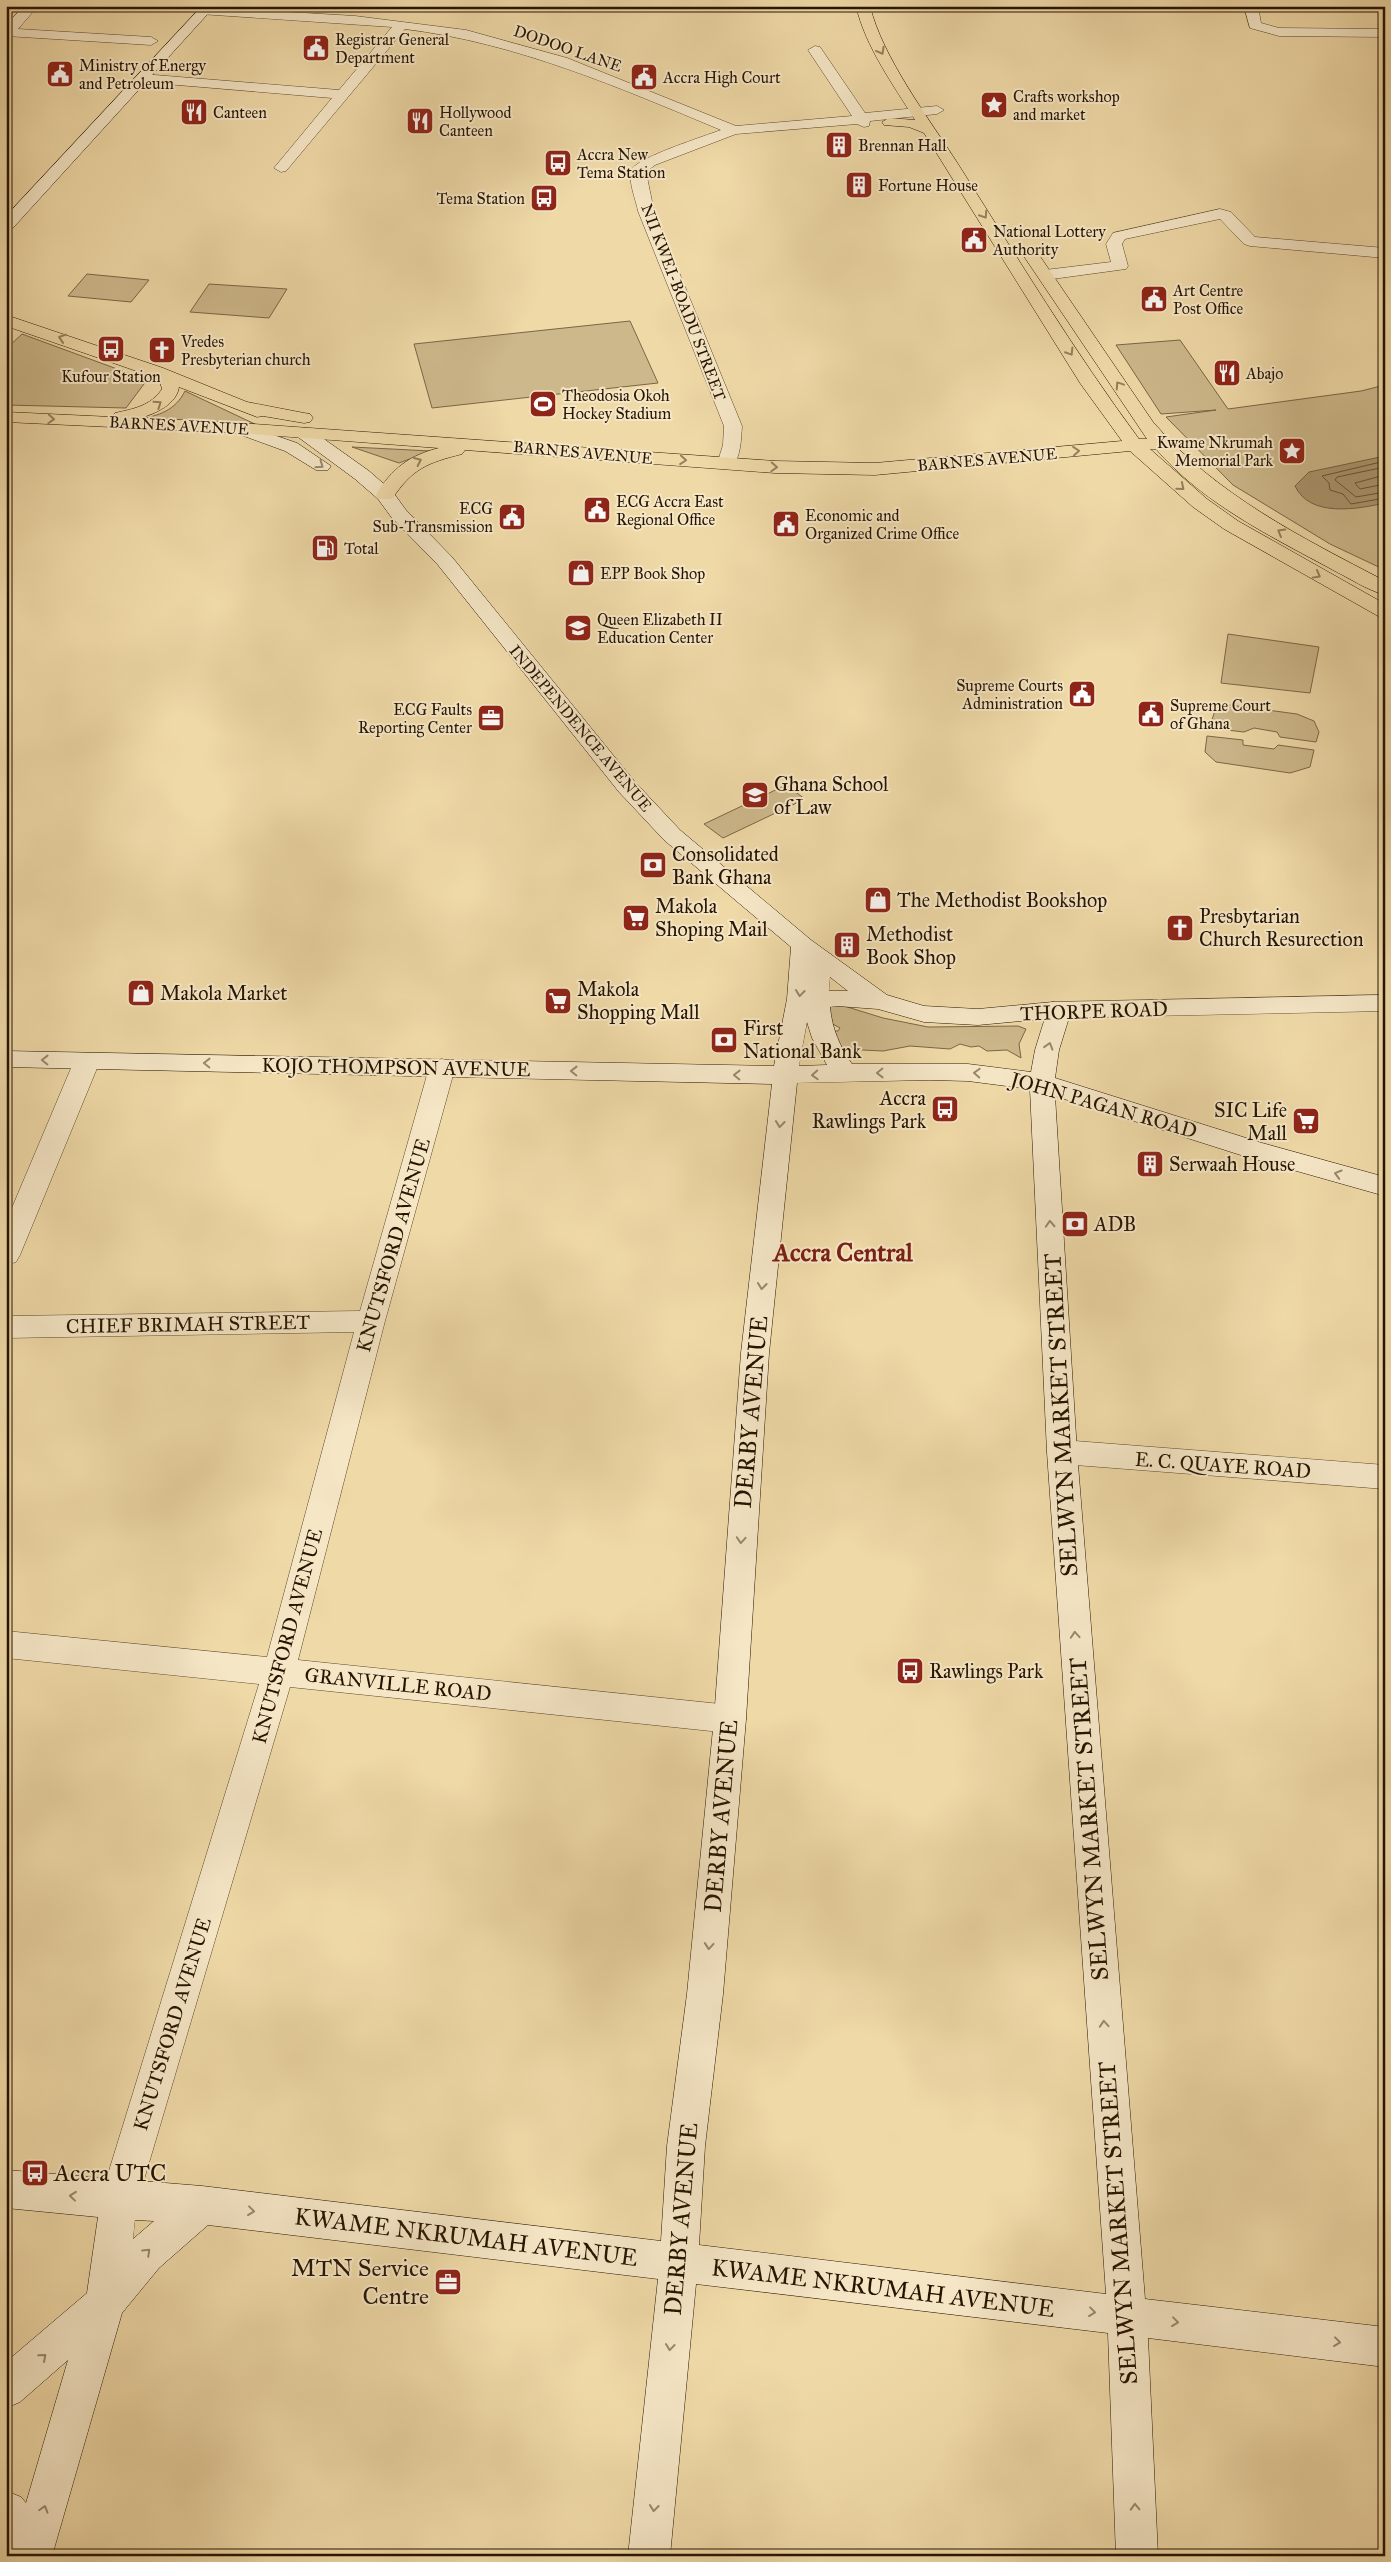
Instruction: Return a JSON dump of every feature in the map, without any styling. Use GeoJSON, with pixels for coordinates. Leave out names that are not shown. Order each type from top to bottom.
{"type":"FeatureCollection","features":[{"type":"Feature","properties":{"kind":"main road"},"geometry":{"type":"LineString","coordinates":[[863,6],[872,34],[923,120],[1121,429],[1135,446],[1200,503],[1232,525],[1385,612]]}},
{"type":"Feature","properties":{"kind":"main road"},"geometry":{"type":"LineString","coordinates":[[877,6],[891,39]]}},
{"type":"Feature","properties":{"kind":"main road"},"geometry":{"type":"LineString","coordinates":[[887,118],[900,108],[907,94]]}},
{"type":"Feature","properties":{"kind":"main road"},"geometry":{"type":"LineString","coordinates":[[926,94],[942,118]]}},
{"type":"Feature","properties":{"kind":"main road"},"geometry":{"type":"LineString","coordinates":[[887,118],[911,123],[923,120]]}},
{"type":"Feature","properties":{"kind":"main road"},"geometry":{"type":"LineString","coordinates":[[1018,235],[1146,426],[1184,467],[1248,512],[1385,589]]}},
{"type":"Feature","properties":{"kind":"main road"},"geometry":{"type":"LineString","coordinates":[[7,320],[157,372],[304,433]]}},
{"type":"Feature","properties":{"kind":"main road"},"geometry":{"type":"LineString","coordinates":[[95,421],[141,413],[166,399],[171,389],[168,380],[157,372]]}},
{"type":"Feature","properties":{"kind":"main road","name":"BARNES AVENUE"},"geometry":{"type":"LineString","coordinates":[[241,406],[315,420],[372,426],[672,442]]}},
{"type":"Feature","properties":{"kind":"main road","name":"BARNES AVENUE"},"geometry":{"type":"LineString","coordinates":[[6,417],[239,428],[495,445],[726,464],[875,469],[1160,443]]}},
{"type":"Feature","properties":{"kind":"main road","name":"BARNES AVENUE"},"geometry":{"type":"LineString","coordinates":[[791,450],[879,453],[1146,426]]}},
{"type":"Feature","properties":{"kind":"main road"},"geometry":{"type":"LineString","coordinates":[[712,444],[740,446]]}},
{"type":"Feature","properties":{"kind":"main road"},"geometry":{"type":"LineString","coordinates":[[384,495],[398,474],[420,460],[449,451],[495,445]]}},
{"type":"Feature","properties":{"kind":"street"},"geometry":{"type":"LineString","coordinates":[[6,32],[32,6]]}},
{"type":"Feature","properties":{"kind":"street"},"geometry":{"type":"LineString","coordinates":[[1250,6],[1255,24],[1263,29],[1279,32],[1385,33]]}},
{"type":"Feature","properties":{"kind":"street"},"geometry":{"type":"LineString","coordinates":[[6,226],[207,8]]}},
{"type":"Feature","properties":{"kind":"street","name":"DODOO LANE"},"geometry":{"type":"LineString","coordinates":[[207,8],[400,25],[472,36],[549,57],[734,130]]}},
{"type":"Feature","properties":{"kind":"street"},"geometry":{"type":"LineString","coordinates":[[281,168],[340,94],[400,25]]}},
{"type":"Feature","properties":{"kind":"street"},"geometry":{"type":"LineString","coordinates":[[6,32],[151,41]]}},
{"type":"Feature","properties":{"kind":"street"},"geometry":{"type":"LineString","coordinates":[[815,50],[862,120]]}},
{"type":"Feature","properties":{"kind":"street"},"geometry":{"type":"LineString","coordinates":[[142,78],[340,94]]}},
{"type":"Feature","properties":{"kind":"street","name":"NII KWEI-BOADU STREET"},"geometry":{"type":"LineString","coordinates":[[726,464],[740,446],[646,211],[638,176],[639,170],[650,162],[734,130],[887,118],[923,120],[942,118]]}},
{"type":"Feature","properties":{"kind":"street"},"geometry":{"type":"LineString","coordinates":[[1045,275],[1120,266],[1114,244],[1119,236],[1220,214],[1226,216],[1250,241],[1385,252]]}},
{"type":"Feature","properties":{"kind":"street"},"geometry":{"type":"LineString","coordinates":[[239,428],[291,447],[374,502],[399,514]]}},
{"type":"Feature","properties":{"kind":"street"},"geometry":{"type":"LineString","coordinates":[[304,433],[362,475],[384,495],[399,514]]}},
{"type":"Feature","properties":{"kind":"street","name":"INDEPENDENCE AVENUE"},"geometry":{"type":"LineString","coordinates":[[399,514],[445,561],[627,787],[690,852],[811,951]]}},
{"type":"Feature","properties":{"kind":"street"},"geometry":{"type":"LineString","coordinates":[[811,951],[815,1001],[821,1034],[846,1073]]}},
{"type":"Feature","properties":{"kind":"street"},"geometry":{"type":"LineString","coordinates":[[785,1076],[799,999],[811,951]]}},
{"type":"Feature","properties":{"kind":"street","name":"THORPE ROAD"},"geometry":{"type":"LineString","coordinates":[[811,951],[878,1001],[924,1014],[944,1016],[978,1017],[1053,1010],[1385,1003]]}},
{"type":"Feature","properties":{"kind":"street"},"geometry":{"type":"LineString","coordinates":[[815,1001],[838,998],[878,1001]]}},
{"type":"Feature","properties":{"kind":"street","name":"SELWYN MARKET STREET"},"geometry":{"type":"LineString","coordinates":[[1053,1010],[1056,1022],[1047,1050],[1042,1083],[1062,1452],[1127,2317],[1137,2556]]}},
{"type":"Feature","properties":{"kind":"street","name":"KOJO THOMPSON AVENUE"},"geometry":{"type":"LineString","coordinates":[[6,1059],[785,1076]]}},
{"type":"Feature","properties":{"kind":"street"},"geometry":{"type":"LineString","coordinates":[[6,1255],[87,1061]]}},
{"type":"Feature","properties":{"kind":"street","name":"KNUTSFORD AVENUE"},"geometry":{"type":"LineString","coordinates":[[105,2303],[119,2200],[279,1671],[371,1322],[442,1068]]}},
{"type":"Feature","properties":{"kind":"street","name":"JOHN PAGAN ROAD"},"geometry":{"type":"LineString","coordinates":[[785,1076],[846,1073],[975,1073],[1010,1076],[1042,1083],[1256,1151],[1385,1187]]}},
{"type":"Feature","properties":{"kind":"street","name":"DERBY AVENUE"},"geometry":{"type":"LineString","coordinates":[[649,2556],[679,2263],[686,2146],[705,1994],[730,1719],[754,1352],[785,1076]]}},
{"type":"Feature","properties":{"kind":"street","name":"CHIEF BRIMAH STREET"},"geometry":{"type":"LineString","coordinates":[[6,1327],[371,1322]]}},
{"type":"Feature","properties":{"kind":"street","name":"E. C. QUAYE ROAD"},"geometry":{"type":"LineString","coordinates":[[1062,1452],[1385,1477]]}},
{"type":"Feature","properties":{"kind":"street","name":"GRANVILLE ROAD"},"geometry":{"type":"LineString","coordinates":[[6,1644],[730,1719]]}},
{"type":"Feature","properties":{"kind":"street","name":"KWAME NKRUMAH AVENUE"},"geometry":{"type":"LineString","coordinates":[[6,2189],[119,2200],[202,2205],[1385,2347]]}},
{"type":"Feature","properties":{"kind":"street"},"geometry":{"type":"LineString","coordinates":[[6,2388],[105,2303],[144,2254],[202,2205]]}},
{"type":"Feature","properties":{"kind":"street"},"geometry":{"type":"LineString","coordinates":[[31,2556],[105,2303]]}},
{"type":"Feature","properties":{"kind":"street"},"geometry":{"type":"LineString","coordinates":[[6,2512],[10,2515],[24,2556]]}},
{"type":"Feature","properties":{"kind":"shaded area"},"geometry":{"type":"Polygon","coordinates":[[[87,274],[149,280],[131,302],[68,296],[87,274]]]}},
{"type":"Feature","properties":{"kind":"shaded area"},"geometry":{"type":"Polygon","coordinates":[[[209,284],[287,289],[269,318],[190,312],[209,284]]]}},
{"type":"Feature","properties":{"kind":"shaded area","name":"Theodosia Okoh Hockey Stadium"},"geometry":{"type":"Polygon","coordinates":[[[630,321],[658,383],[432,408],[414,344],[630,321]]]}},
{"type":"Feature","properties":{"kind":"shaded area"},"geometry":{"type":"Polygon","coordinates":[[[22,334],[147,380],[126,408],[6,405],[6,349],[22,334]]]}},
{"type":"Feature","properties":{"kind":"shaded area","name":"Kwame Nkrumah Memorial Park"},"geometry":{"type":"Polygon","coordinates":[[[1180,340],[1228,409],[1361,391],[1385,385],[1385,570],[1330,544],[1233,485],[1166,417],[1216,410],[1161,414],[1116,345],[1180,340]]]}},
{"type":"Feature","properties":{"kind":"shaded area"},"geometry":{"type":"Polygon","coordinates":[[[185,391],[259,426],[138,420],[159,414],[171,408],[185,391]]]}},
{"type":"Feature","properties":{"kind":"shaded area"},"geometry":{"type":"Polygon","coordinates":[[[352,447],[431,451],[399,463],[352,447]]]}},
{"type":"Feature","properties":{"kind":"shaded area"},"geometry":{"type":"Polygon","coordinates":[[[1228,634],[1319,647],[1310,693],[1221,683],[1228,634]]]}},
{"type":"Feature","properties":{"kind":"shaded area"},"geometry":{"type":"Polygon","coordinates":[[[1230,705],[1297,714],[1314,721],[1319,732],[1316,742],[1280,737],[1277,732],[1254,728],[1244,732],[1209,728],[1216,708],[1230,705]]]}},
{"type":"Feature","properties":{"kind":"shaded area"},"geometry":{"type":"Polygon","coordinates":[[[1207,736],[1243,740],[1243,745],[1274,749],[1278,745],[1314,750],[1310,767],[1290,773],[1216,762],[1205,752],[1207,736]]]}},
{"type":"Feature","properties":{"kind":"shaded area"},"geometry":{"type":"Polygon","coordinates":[[[786,785],[805,799],[723,838],[704,824],[786,785]]]}},
{"type":"Feature","properties":{"kind":"shaded area"},"geometry":{"type":"Polygon","coordinates":[[[841,1005],[883,1018],[928,1027],[1018,1026],[1026,1029],[1019,1044],[1021,1058],[1007,1050],[987,1051],[979,1046],[971,1047],[960,1044],[950,1049],[910,1046],[883,1051],[841,1049],[831,1031],[838,1031],[840,1028],[829,1022],[825,1014],[831,1006],[841,1005]]]}},
{"type":"Feature","properties":{"kind":"water"},"geometry":{"type":"Polygon","coordinates":[[[1385,456],[1385,503],[1349,509],[1323,507],[1312,503],[1302,496],[1295,486],[1309,472],[1385,456]]]}},
{"type":"Feature","properties":{"kind":"place","name":"Registrar General Department"},"geometry":{"type":"Point","coordinates":[316,48]}},
{"type":"Feature","properties":{"kind":"place","name":"Ministry of Energy and Petroleum"},"geometry":{"type":"Point","coordinates":[60,74]}},
{"type":"Feature","properties":{"kind":"place","name":"Accra High Court"},"geometry":{"type":"Point","coordinates":[644,77]}},
{"type":"Feature","properties":{"kind":"place","name":"Crafts workshop and market"},"geometry":{"type":"Point","coordinates":[994,105]}},
{"type":"Feature","properties":{"kind":"place","name":"Canteen"},"geometry":{"type":"Point","coordinates":[194,112]}},
{"type":"Feature","properties":{"kind":"place","name":"Hollywood Canteen"},"geometry":{"type":"Point","coordinates":[420,121]}},
{"type":"Feature","properties":{"kind":"place","name":"Brennan Hall"},"geometry":{"type":"Point","coordinates":[839,145]}},
{"type":"Feature","properties":{"kind":"place","name":"Accra New Tema Station"},"geometry":{"type":"Point","coordinates":[558,163]}},
{"type":"Feature","properties":{"kind":"place","name":"Fortune House"},"geometry":{"type":"Point","coordinates":[859,185]}},
{"type":"Feature","properties":{"kind":"place","name":"Tema Station"},"geometry":{"type":"Point","coordinates":[544,198]}},
{"type":"Feature","properties":{"kind":"place","name":"National Lottery Authority"},"geometry":{"type":"Point","coordinates":[974,240]}},
{"type":"Feature","properties":{"kind":"place","name":"Art Centre Post Office"},"geometry":{"type":"Point","coordinates":[1154,299]}},
{"type":"Feature","properties":{"kind":"place","name":"Kufour Station"},"geometry":{"type":"Point","coordinates":[111,349]}},
{"type":"Feature","properties":{"kind":"place","name":"Vredes Presbyterian church"},"geometry":{"type":"Point","coordinates":[162,350]}},
{"type":"Feature","properties":{"kind":"place","name":"Abajo"},"geometry":{"type":"Point","coordinates":[1227,373]}},
{"type":"Feature","properties":{"kind":"place","name":"Theodosia Okoh Hockey Stadium"},"geometry":{"type":"Point","coordinates":[543,404]}},
{"type":"Feature","properties":{"kind":"place","name":"Kwame Nkrumah Memorial Park"},"geometry":{"type":"Point","coordinates":[1292,451]}},
{"type":"Feature","properties":{"kind":"place","name":"ECG Accra East Regional Office"},"geometry":{"type":"Point","coordinates":[597,510]}},
{"type":"Feature","properties":{"kind":"place","name":"ECG Sub-Transmission"},"geometry":{"type":"Point","coordinates":[512,517]}},
{"type":"Feature","properties":{"kind":"place","name":"Economic and Organized Crime Office"},"geometry":{"type":"Point","coordinates":[786,524]}},
{"type":"Feature","properties":{"kind":"place","name":"Total"},"geometry":{"type":"Point","coordinates":[325,548]}},
{"type":"Feature","properties":{"kind":"place","name":"EPP Book Shop"},"geometry":{"type":"Point","coordinates":[581,573]}},
{"type":"Feature","properties":{"kind":"place","name":"Queen Elizabeth II Education Center"},"geometry":{"type":"Point","coordinates":[578,628]}},
{"type":"Feature","properties":{"kind":"place","name":"Supreme Courts Administration"},"geometry":{"type":"Point","coordinates":[1082,694]}},
{"type":"Feature","properties":{"kind":"place","name":"Supreme Court of Ghana"},"geometry":{"type":"Point","coordinates":[1151,714]}},
{"type":"Feature","properties":{"kind":"place","name":"ECG Faults Reporting Center"},"geometry":{"type":"Point","coordinates":[491,718]}},
{"type":"Feature","properties":{"kind":"place","name":"Ghana School of Law"},"geometry":{"type":"Point","coordinates":[755,795]}},
{"type":"Feature","properties":{"kind":"place","name":"Consolidated Bank Ghana"},"geometry":{"type":"Point","coordinates":[653,865]}},
{"type":"Feature","properties":{"kind":"place","name":"The Methodist Bookshop"},"geometry":{"type":"Point","coordinates":[878,900]}},
{"type":"Feature","properties":{"kind":"place","name":"Makola Shoping Mail"},"geometry":{"type":"Point","coordinates":[636,918]}},
{"type":"Feature","properties":{"kind":"place","name":"Presbytarian Church Resurection"},"geometry":{"type":"Point","coordinates":[1180,928]}},
{"type":"Feature","properties":{"kind":"place","name":"Methodist Book Shop"},"geometry":{"type":"Point","coordinates":[847,945]}},
{"type":"Feature","properties":{"kind":"place","name":"Makola Market"},"geometry":{"type":"Point","coordinates":[141,993]}},
{"type":"Feature","properties":{"kind":"place","name":"Makola Shopping Mall"},"geometry":{"type":"Point","coordinates":[558,1001]}},
{"type":"Feature","properties":{"kind":"place","name":"First National Bank"},"geometry":{"type":"Point","coordinates":[724,1040]}},
{"type":"Feature","properties":{"kind":"place","name":"Accra Rawlings Park"},"geometry":{"type":"Point","coordinates":[945,1109]}},
{"type":"Feature","properties":{"kind":"place","name":"SIC Life Mall"},"geometry":{"type":"Point","coordinates":[1306,1121]}},
{"type":"Feature","properties":{"kind":"place","name":"Serwaah House"},"geometry":{"type":"Point","coordinates":[1150,1164]}},
{"type":"Feature","properties":{"kind":"place","name":"ADB"},"geometry":{"type":"Point","coordinates":[1075,1224]}},
{"type":"Feature","properties":{"kind":"place","name":"Rawlings Park"},"geometry":{"type":"Point","coordinates":[910,1671]}},
{"type":"Feature","properties":{"kind":"place","name":"Accra UTC"},"geometry":{"type":"Point","coordinates":[35,2173]}},
{"type":"Feature","properties":{"kind":"place","name":"MTN Service Centre"},"geometry":{"type":"Point","coordinates":[448,2282]}},
{"type":"Feature","properties":{"kind":"district","name":"Accra Central"},"geometry":{"type":"Point","coordinates":[843,1252]}}]}
